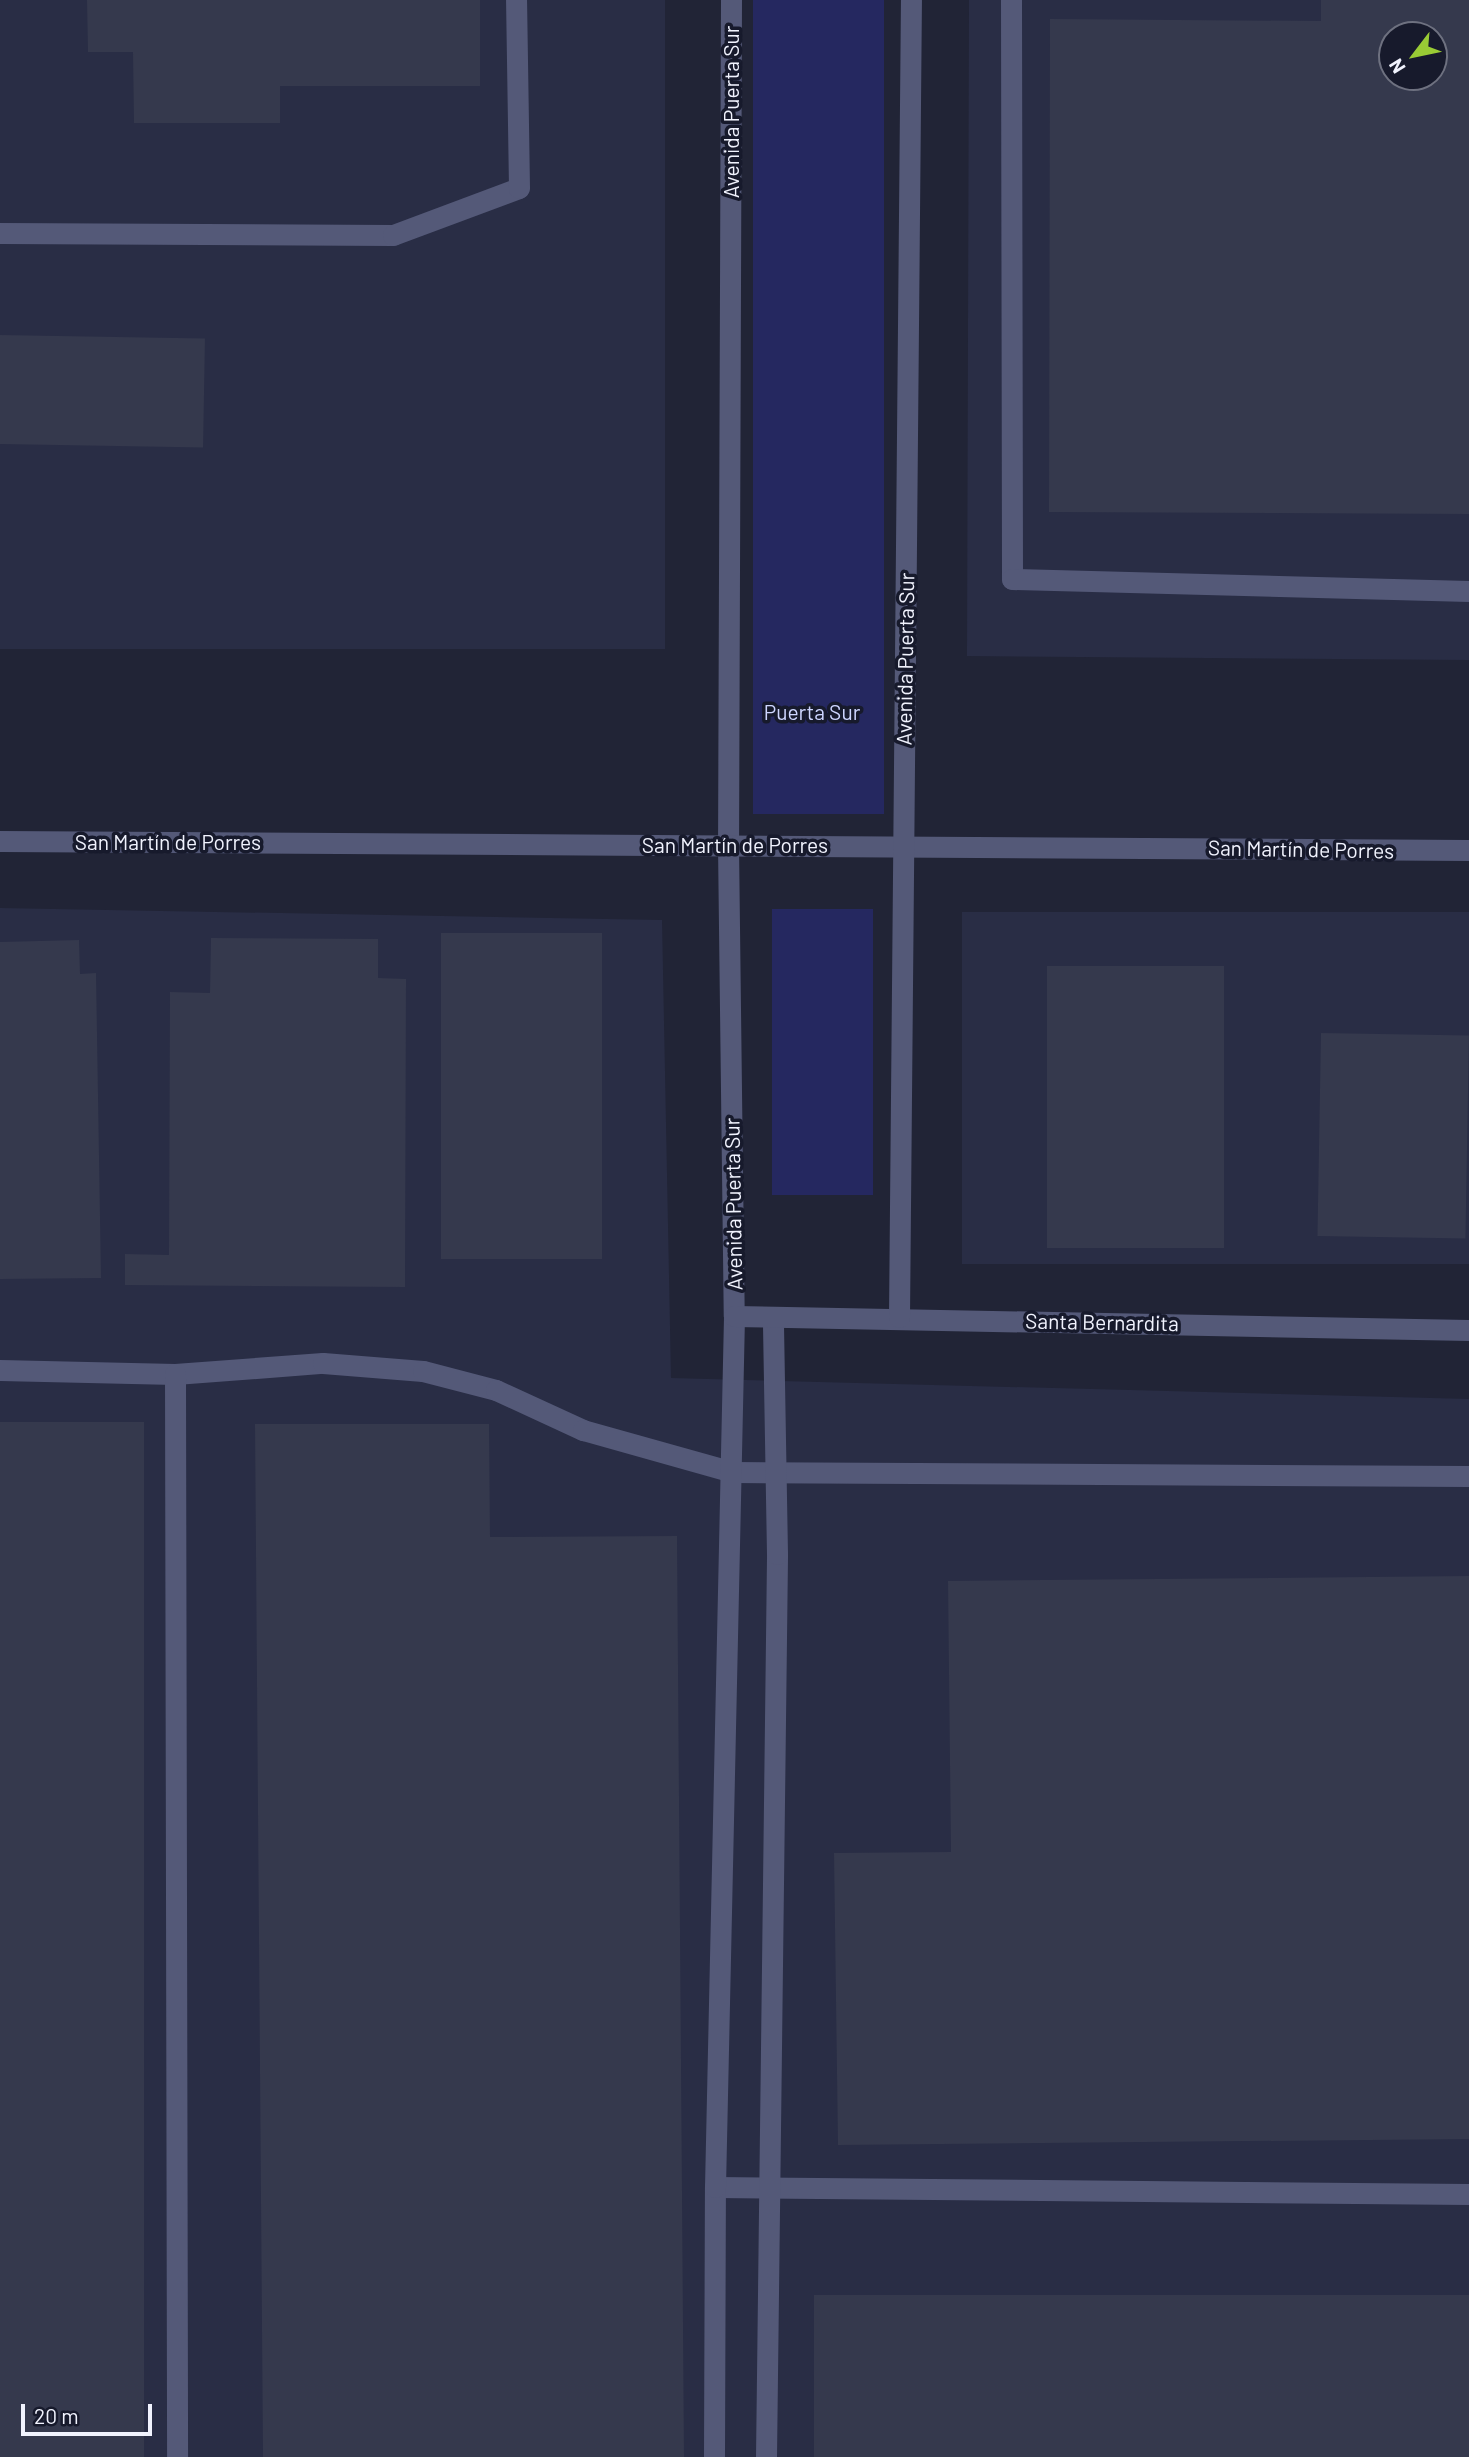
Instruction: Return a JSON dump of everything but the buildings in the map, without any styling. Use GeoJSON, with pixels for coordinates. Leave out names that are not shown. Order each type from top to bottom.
{"type":"FeatureCollection","features":[{"type":"Feature","properties":{"kind":"street"},"geometry":{"type":"LineString","coordinates":[[0,233],[393,235],[519,188],[516,0]]}},
{"type":"Feature","properties":{"kind":"street","name":"Avenida Puerta Sur"},"geometry":{"type":"LineString","coordinates":[[714,2457],[715,2187],[734,1316],[728,845],[731,0]]}},
{"type":"Feature","properties":{"kind":"street","name":"Avenida Puerta Sur"},"geometry":{"type":"LineString","coordinates":[[899,1317],[911,0]]}},
{"type":"Feature","properties":{"kind":"street"},"geometry":{"type":"LineString","coordinates":[[1011,0],[1012,579],[1469,591]]}},
{"type":"Feature","properties":{"kind":"street","name":"San Martín de Porres"},"geometry":{"type":"LineString","coordinates":[[0,841],[904,844],[1469,850]]}},
{"type":"Feature","properties":{"kind":"street","name":"Santa Bernardita"},"geometry":{"type":"LineString","coordinates":[[734,1316],[899,1317],[1469,1330]]}},
{"type":"Feature","properties":{"kind":"street"},"geometry":{"type":"LineString","coordinates":[[766,2457],[775,1474],[773,1317]]}},
{"type":"Feature","properties":{"kind":"street"},"geometry":{"type":"LineString","coordinates":[[0,1370],[175,1374],[323,1363],[423,1371],[496,1390],[583,1430],[732,1472],[1469,1476]]}},
{"type":"Feature","properties":{"kind":"street"},"geometry":{"type":"LineString","coordinates":[[175,1374],[177,2457]]}},
{"type":"Feature","properties":{"kind":"street"},"geometry":{"type":"LineString","coordinates":[[715,2187],[1469,2194]]}},
{"type":"Feature","properties":{"kind":"shaded area"},"geometry":{"type":"Polygon","coordinates":[[[0,0],[665,0],[665,649],[0,649],[0,0]]]}},
{"type":"Feature","properties":{"kind":"shaded area"},"geometry":{"type":"Polygon","coordinates":[[[969,0],[1469,0],[1469,660],[967,656],[969,0]]]}},
{"type":"Feature","properties":{"kind":"shaded area"},"geometry":{"type":"Polygon","coordinates":[[[0,908],[662,920],[671,1378],[1469,1399],[1469,2457],[0,2457],[0,908]]]}},
{"type":"Feature","properties":{"kind":"shaded area"},"geometry":{"type":"Polygon","coordinates":[[[962,912],[1469,912],[1469,1264],[962,1264],[962,912]]]}},
{"type":"Feature","properties":{"kind":"green space","name":"Puerta Sur"},"geometry":{"type":"Polygon","coordinates":[[[753,0],[884,0],[884,814],[753,814],[753,0]]]}},
{"type":"Feature","properties":{"kind":"green space"},"geometry":{"type":"Polygon","coordinates":[[[772,909],[873,909],[873,1195],[772,1195],[772,909]]]}}]}
